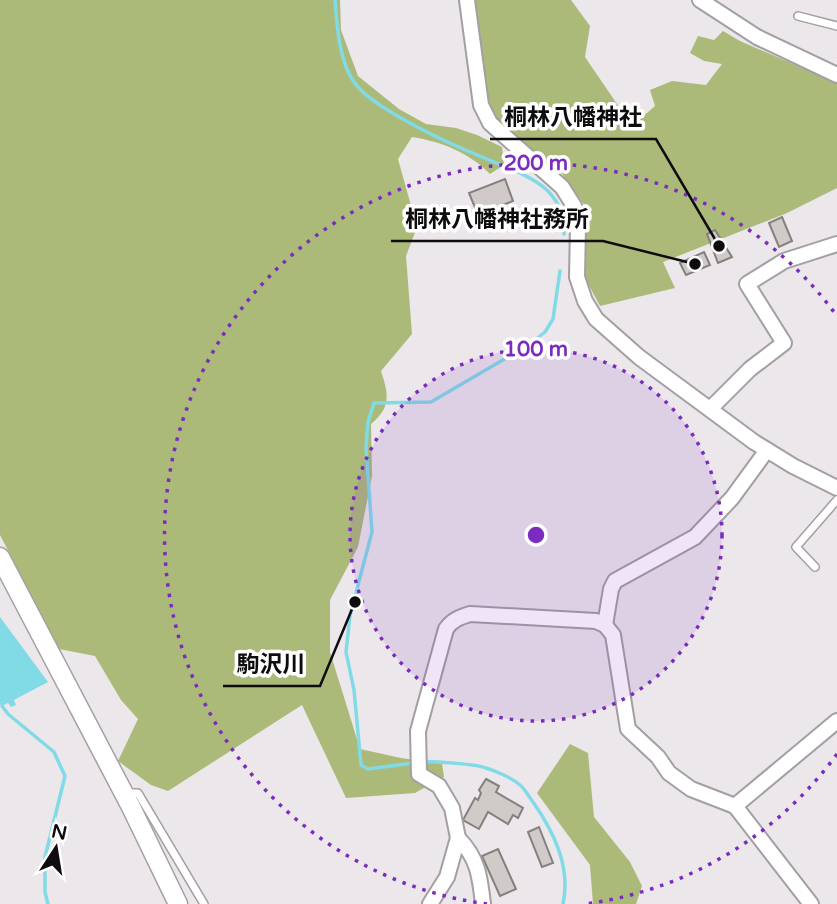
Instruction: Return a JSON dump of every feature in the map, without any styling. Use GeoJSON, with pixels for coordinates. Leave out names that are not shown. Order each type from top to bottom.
{"type":"FeatureCollection","features":[{"type":"Feature","properties":{"kind":"street"},"geometry":{"type":"LineString","coordinates":[[467,0],[481,105],[491,123],[562,187],[574,206],[578,225],[577,277],[585,301],[596,319],[639,357],[767,450],[837,488]]}},
{"type":"Feature","properties":{"kind":"street"},"geometry":{"type":"LineString","coordinates":[[700,0],[757,37],[837,75]]}},
{"type":"Feature","properties":{"kind":"street"},"geometry":{"type":"LineString","coordinates":[[710,409],[750,369],[784,343],[747,284],[784,261],[837,244]]}},
{"type":"Feature","properties":{"kind":"street"},"geometry":{"type":"LineString","coordinates":[[605,625],[611,589],[615,581],[695,537],[732,498],[767,450]]}},
{"type":"Feature","properties":{"kind":"street"},"geometry":{"type":"LineString","coordinates":[[0,557],[178,904]]}},
{"type":"Feature","properties":{"kind":"street"},"geometry":{"type":"LineString","coordinates":[[430,904],[447,877],[458,838],[452,808],[439,786],[419,774],[418,731],[443,640],[451,622],[470,614],[596,621],[605,625],[612,635],[628,729],[659,757],[669,773],[691,789],[735,806],[811,904]]}},
{"type":"Feature","properties":{"kind":"street"},"geometry":{"type":"LineString","coordinates":[[735,806],[837,721]]}},
{"type":"Feature","properties":{"kind":"street"},"geometry":{"type":"LineString","coordinates":[[458,838],[471,851],[480,877],[483,904]]}},
{"type":"Feature","properties":{"kind":"lane"},"geometry":{"type":"LineString","coordinates":[[798,16],[837,26]]}},
{"type":"Feature","properties":{"kind":"lane"},"geometry":{"type":"LineString","coordinates":[[816,567],[796,547],[837,500]]}},
{"type":"Feature","properties":{"kind":"lane"},"geometry":{"type":"LineString","coordinates":[[122,793],[138,793],[204,904]]}},
{"type":"Feature","properties":{"kind":"green space"},"geometry":{"type":"Polygon","coordinates":[[[0,0],[340,0],[341,30],[358,76],[399,109],[426,124],[456,128],[502,147],[504,165],[490,174],[454,149],[412,137],[398,159],[417,227],[406,256],[412,334],[381,371],[387,394],[382,412],[371,424],[372,476],[358,547],[330,600],[330,652],[360,749],[442,764],[444,777],[415,793],[346,798],[302,705],[168,791],[151,785],[118,761],[138,719],[121,700],[95,656],[59,649],[0,535],[0,0]]]}},
{"type":"Feature","properties":{"kind":"green space"},"geometry":{"type":"Polygon","coordinates":[[[473,0],[571,0],[590,26],[585,57],[632,126],[655,106],[650,90],[672,81],[706,85],[722,64],[704,61],[690,53],[698,36],[714,40],[723,31],[837,83],[837,188],[787,213],[663,262],[675,288],[600,306],[586,280],[585,206],[558,168],[522,143],[486,107],[473,0]]]}},
{"type":"Feature","properties":{"kind":"green space"},"geometry":{"type":"Polygon","coordinates":[[[570,744],[588,753],[594,817],[630,862],[642,886],[636,904],[593,904],[590,865],[537,793],[570,744]]]}},
{"type":"Feature","properties":{"kind":"water"},"geometry":{"type":"Polygon","coordinates":[[[0,617],[48,682],[14,700],[16,705],[11,707],[8,703],[2,706],[0,704],[0,617]]]}},
{"type":"Feature","properties":{"kind":"building"},"geometry":{"type":"Polygon","coordinates":[[[505,179],[513,201],[478,215],[469,193],[505,179]]]}},
{"type":"Feature","properties":{"kind":"building"},"geometry":{"type":"Polygon","coordinates":[[[782,217],[792,241],[779,247],[769,223],[782,217]]]}},
{"type":"Feature","properties":{"kind":"building"},"geometry":{"type":"Polygon","coordinates":[[[715,230],[732,257],[718,263],[707,234],[715,230]]]}},
{"type":"Feature","properties":{"kind":"building"},"geometry":{"type":"Polygon","coordinates":[[[704,252],[710,265],[686,275],[680,263],[704,252]]]}},
{"type":"Feature","properties":{"kind":"building"},"geometry":{"type":"Polygon","coordinates":[[[486,779],[499,786],[496,792],[523,808],[518,818],[513,815],[508,824],[488,812],[479,829],[463,820],[475,798],[478,800],[481,793],[479,790],[486,779]]]}},
{"type":"Feature","properties":{"kind":"building"},"geometry":{"type":"Polygon","coordinates":[[[539,827],[553,863],[542,867],[528,832],[539,827]]]}},
{"type":"Feature","properties":{"kind":"building"},"geometry":{"type":"Polygon","coordinates":[[[498,849],[516,889],[500,896],[482,856],[498,849]]]}},
{"type":"Feature","properties":{"kind":"waterway"},"geometry":{"type":"LineString","coordinates":[[335,0],[345,64],[354,82],[363,92],[413,125],[541,185],[558,206],[563,217],[564,234]]}},
{"type":"Feature","properties":{"kind":"waterway"},"geometry":{"type":"LineString","coordinates":[[413,763],[368,769],[361,765],[354,690],[346,652],[350,615],[372,532],[366,447],[368,422],[374,403],[431,402],[530,344],[545,332],[553,319],[560,271]]}},
{"type":"Feature","properties":{"kind":"waterway"},"geometry":{"type":"LineString","coordinates":[[2,706],[54,752],[65,776],[45,857],[45,892],[48,904]]}},
{"type":"Feature","properties":{"kind":"waterway"},"geometry":{"type":"LineString","coordinates":[[421,762],[454,763],[490,769],[522,787],[548,825],[559,850],[565,877],[563,904]]}},
{"type":"Feature","properties":{"kind":"place","name":"桐林八幡神社"},"geometry":{"type":"Point","coordinates":[719,246]}},
{"type":"Feature","properties":{"kind":"place","name":"桐林八幡神社務所"},"geometry":{"type":"Point","coordinates":[695,264]}},
{"type":"Feature","properties":{"kind":"place","name":"駒沢川"},"geometry":{"type":"Point","coordinates":[355,602]}}]}
